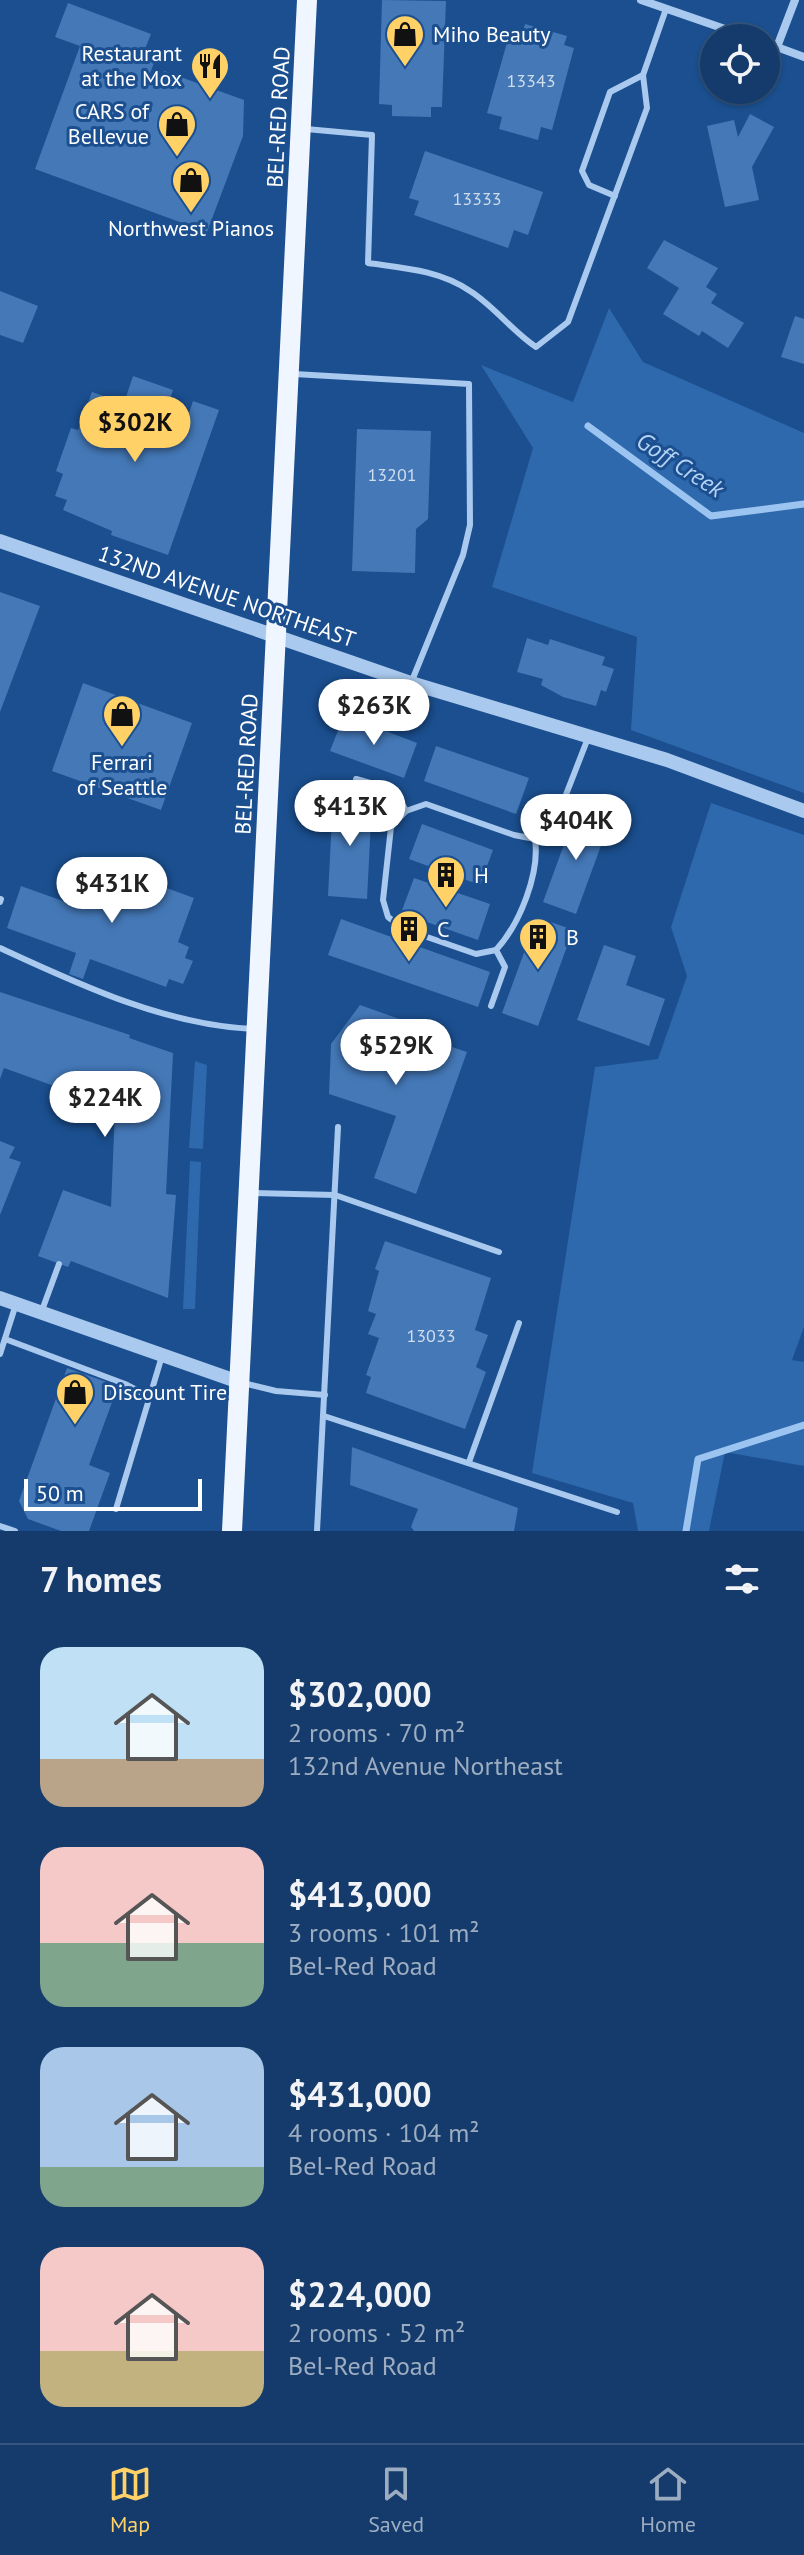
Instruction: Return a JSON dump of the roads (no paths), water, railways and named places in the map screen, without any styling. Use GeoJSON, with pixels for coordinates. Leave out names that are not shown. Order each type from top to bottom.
{"type":"FeatureCollection","features":[{"type":"Feature","properties":{"kind":"main road","name":"BEL-RED ROAD"},"geometry":{"type":"LineString","coordinates":[[232,1531],[307,0]]}},
{"type":"Feature","properties":{"kind":"street"},"geometry":{"type":"LineString","coordinates":[[641,0],[710,24]]}},
{"type":"Feature","properties":{"kind":"street"},"geometry":{"type":"LineString","coordinates":[[780,39],[795,0]]}},
{"type":"Feature","properties":{"kind":"street"},"geometry":{"type":"LineString","coordinates":[[780,48],[804,57]]}},
{"type":"Feature","properties":{"kind":"street","name":"132ND AVENUE NORTHEAST"},"geometry":{"type":"LineString","coordinates":[[0,541],[277,634],[411,683],[589,735],[804,811]]}},
{"type":"Feature","properties":{"kind":"street"},"geometry":{"type":"LineString","coordinates":[[0,1298],[239,1382]]}},
{"type":"Feature","properties":{"kind":"lane"},"geometry":{"type":"LineString","coordinates":[[302,129],[372,135],[368,263],[434,273],[471,291],[512,331],[536,347],[568,322],[647,108],[643,75],[666,9]]}},
{"type":"Feature","properties":{"kind":"lane"},"geometry":{"type":"LineString","coordinates":[[615,196],[589,185],[582,171],[610,92],[643,75]]}},
{"type":"Feature","properties":{"kind":"lane"},"geometry":{"type":"LineString","coordinates":[[290,375],[469,384],[470,525],[463,555],[411,683]]}},
{"type":"Feature","properties":{"kind":"lane"},"geometry":{"type":"LineString","coordinates":[[535,839],[538,860],[509,935],[496,950],[476,954],[404,929],[388,917],[383,900],[391,827],[406,811],[426,804],[514,835],[535,839],[553,828],[589,735]]}},
{"type":"Feature","properties":{"kind":"lane"},"geometry":{"type":"LineString","coordinates":[[356,779],[395,790],[406,811]]}},
{"type":"Feature","properties":{"kind":"lane"},"geometry":{"type":"LineString","coordinates":[[0,948],[81,984],[186,1020],[257,1029]]}},
{"type":"Feature","properties":{"kind":"lane"},"geometry":{"type":"LineString","coordinates":[[491,1006],[505,967],[496,950]]}},
{"type":"Feature","properties":{"kind":"lane"},"geometry":{"type":"LineString","coordinates":[[317,1531],[338,1127]]}},
{"type":"Feature","properties":{"kind":"lane"},"geometry":{"type":"LineString","coordinates":[[249,1193],[335,1195],[499,1252]]}},
{"type":"Feature","properties":{"kind":"lane"},"geometry":{"type":"LineString","coordinates":[[41,1313],[59,1264]]}},
{"type":"Feature","properties":{"kind":"lane"},"geometry":{"type":"LineString","coordinates":[[0,1354],[16,1304]]}},
{"type":"Feature","properties":{"kind":"lane"},"geometry":{"type":"LineString","coordinates":[[469,1462],[519,1323]]}},
{"type":"Feature","properties":{"kind":"lane"},"geometry":{"type":"LineString","coordinates":[[5,1339],[125,1384],[150,1397]]}},
{"type":"Feature","properties":{"kind":"lane"},"geometry":{"type":"LineString","coordinates":[[116,1509],[162,1356]]}},
{"type":"Feature","properties":{"kind":"lane"},"geometry":{"type":"LineString","coordinates":[[239,1382],[276,1391],[325,1395]]}},
{"type":"Feature","properties":{"kind":"lane"},"geometry":{"type":"LineString","coordinates":[[324,1416],[617,1512]]}},
{"type":"Feature","properties":{"kind":"lane"},"geometry":{"type":"LineString","coordinates":[[0,1526],[15,1531]]}},
{"type":"Feature","properties":{"kind":"waterway","name":"Goff Creek"},"geometry":{"type":"LineString","coordinates":[[588,426],[711,516],[804,504]]}},
{"type":"Feature","properties":{"kind":"waterway","name":"Goff Creek"},"geometry":{"type":"LineString","coordinates":[[686,1531],[698,1459],[804,1425]]}},
{"type":"Feature","properties":{"kind":"place","name":"Miho Beauty"},"geometry":{"type":"Point","coordinates":[405,68]}},
{"type":"Feature","properties":{"kind":"place","name":"Restaurant at the Mox"},"geometry":{"type":"Point","coordinates":[210,100]}},
{"type":"Feature","properties":{"kind":"place","name":"CARS of Bellevue"},"geometry":{"type":"Point","coordinates":[177,158]}},
{"type":"Feature","properties":{"kind":"place","name":"Northwest Pianos"},"geometry":{"type":"Point","coordinates":[191,214]}},
{"type":"Feature","properties":{"kind":"place","name":"Ferrari of Seattle"},"geometry":{"type":"Point","coordinates":[122,748]}},
{"type":"Feature","properties":{"kind":"place","name":"H"},"geometry":{"type":"Point","coordinates":[446,909]}},
{"type":"Feature","properties":{"kind":"place","name":"C"},"geometry":{"type":"Point","coordinates":[409,963]}},
{"type":"Feature","properties":{"kind":"place","name":"B"},"geometry":{"type":"Point","coordinates":[538,971]}},
{"type":"Feature","properties":{"kind":"place","name":"Discount Tire"},"geometry":{"type":"Point","coordinates":[75,1426]}}]}
